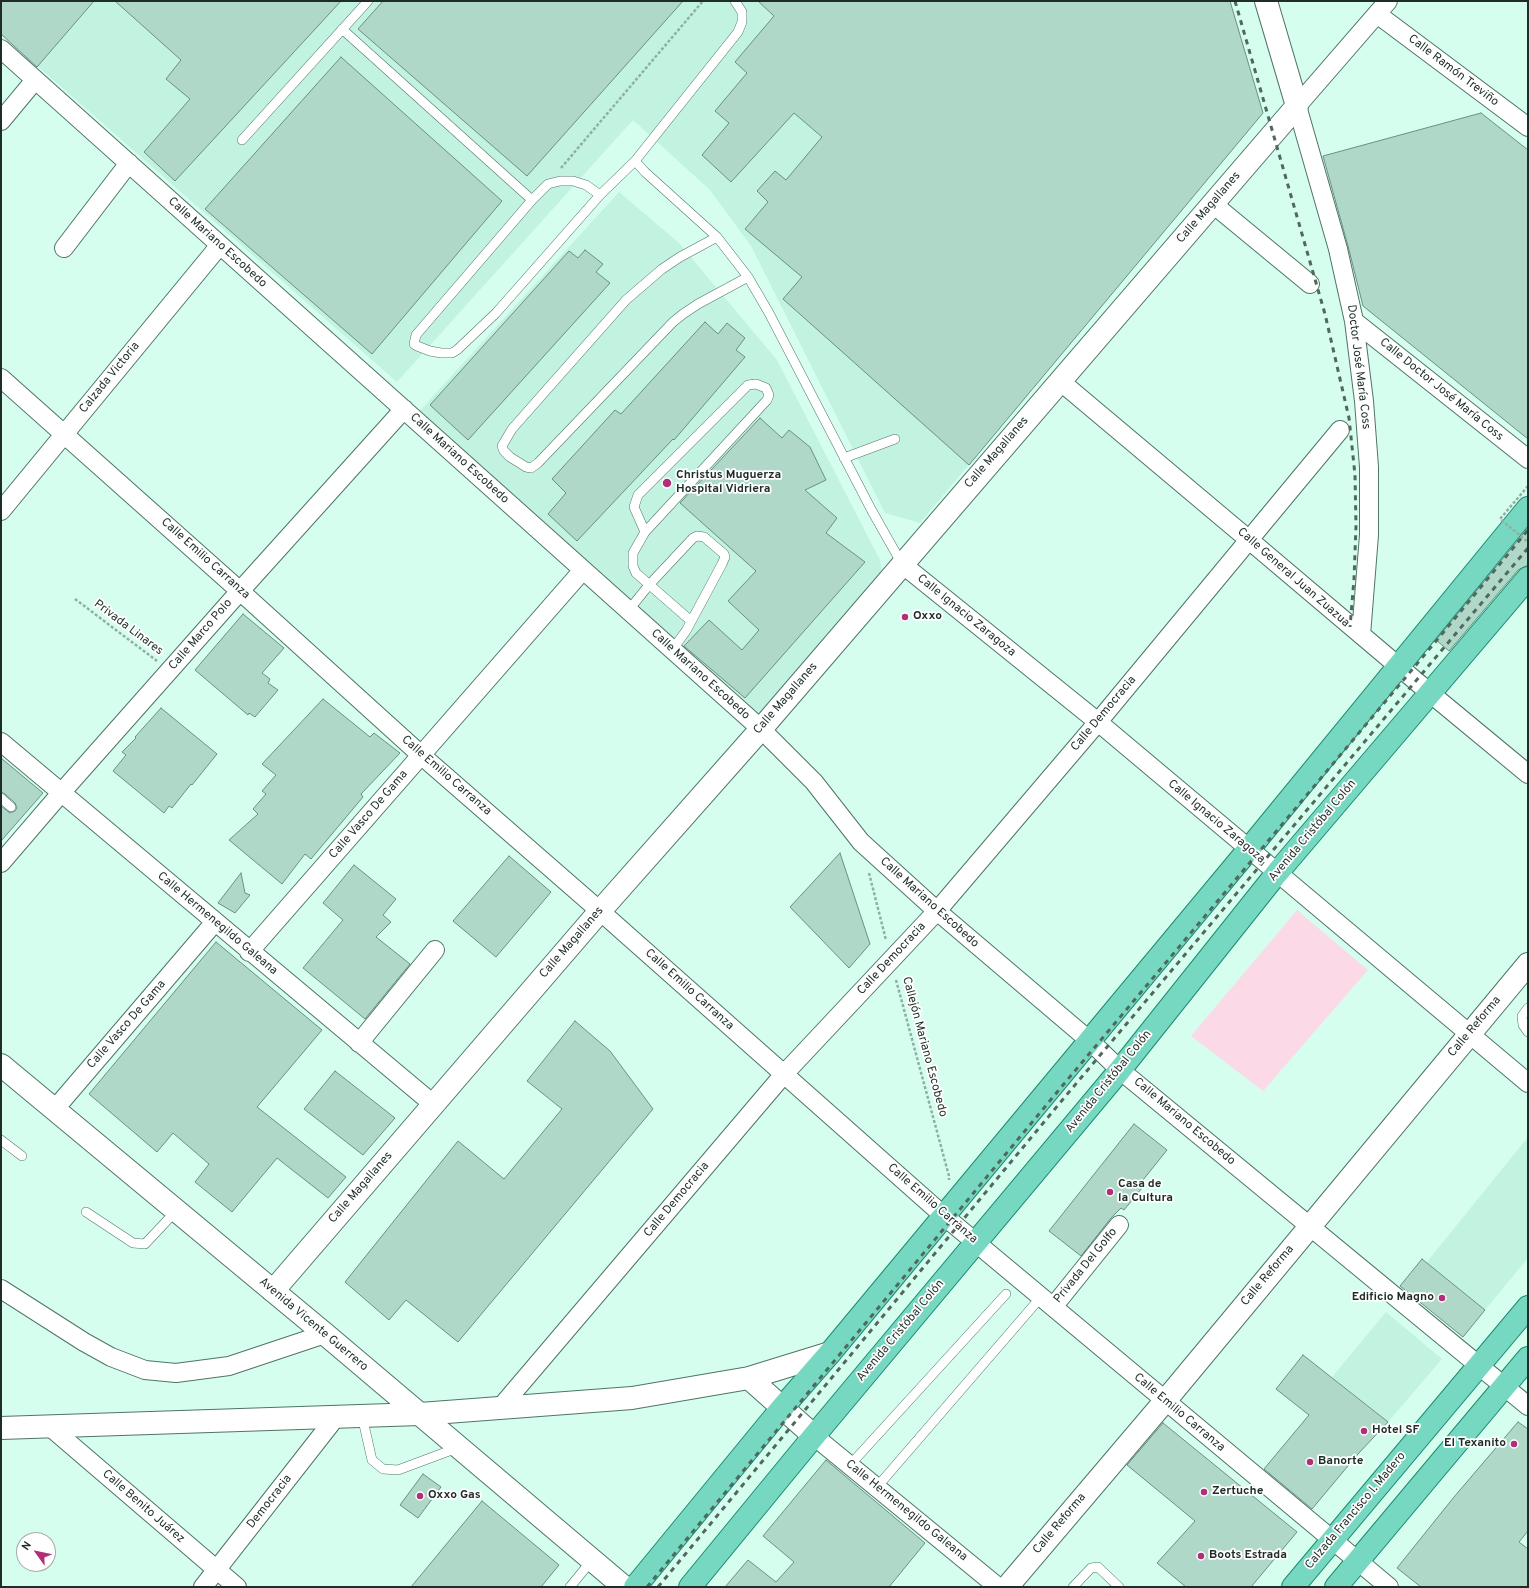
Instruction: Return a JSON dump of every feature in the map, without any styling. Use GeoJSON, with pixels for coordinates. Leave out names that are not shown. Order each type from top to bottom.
{"type":"FeatureCollection","features":[{"type":"Feature","properties":{"kind":"main road"},"geometry":{"type":"LineString","coordinates":[[635,1587],[782,1408],[830,1353],[939,1212],[1090,1041],[1399,667],[1528,508]]}},
{"type":"Feature","properties":{"kind":"main road","name":"Avenida Cristóbal Colón"},"geometry":{"type":"LineString","coordinates":[[690,1587],[814,1436],[1120,1070],[1277,872],[1528,578]]}},
{"type":"Feature","properties":{"kind":"main road","name":"Calzada Francisco I. Madero"},"geometry":{"type":"LineString","coordinates":[[1293,1587],[1528,1307]]}},
{"type":"Feature","properties":{"kind":"main road"},"geometry":{"type":"LineString","coordinates":[[1336,1587],[1528,1358]]}},
{"type":"Feature","properties":{"kind":"street"},"geometry":{"type":"LineString","coordinates":[[1266,1],[1297,106]]}},
{"type":"Feature","properties":{"kind":"street"},"geometry":{"type":"LineString","coordinates":[[1297,106],[1383,8]]}},
{"type":"Feature","properties":{"kind":"street","name":"Calle Ramón Treviño"},"geometry":{"type":"LineString","coordinates":[[1383,8],[1528,127]]}},
{"type":"Feature","properties":{"kind":"street","name":"Calle Mariano Escobedo"},"geometry":{"type":"LineString","coordinates":[[1,49],[761,729],[814,782],[861,842],[937,911],[1090,1041],[1120,1070],[1528,1406]]}},
{"type":"Feature","properties":{"kind":"street"},"geometry":{"type":"LineString","coordinates":[[1,121],[35,80]]}},
{"type":"Feature","properties":{"kind":"street","name":"Calle Magallanes"},"geometry":{"type":"LineString","coordinates":[[273,1291],[600,910],[761,729],[1297,106]]}},
{"type":"Feature","properties":{"kind":"street","name":"Doctor José María Coss"},"geometry":{"type":"LineString","coordinates":[[1297,106],[1338,249],[1354,321],[1364,401],[1369,467],[1369,535],[1361,635]]}},
{"type":"Feature","properties":{"kind":"street"},"geometry":{"type":"LineString","coordinates":[[64,248],[129,163]]}},
{"type":"Feature","properties":{"kind":"street"},"geometry":{"type":"LineString","coordinates":[[1213,204],[1310,284]]}},
{"type":"Feature","properties":{"kind":"street","name":"Calzada Victoria"},"geometry":{"type":"LineString","coordinates":[[1,511],[220,245]]}},
{"type":"Feature","properties":{"kind":"street","name":"Calle Doctor José María Coss"},"geometry":{"type":"LineString","coordinates":[[1354,321],[1528,459]]}},
{"type":"Feature","properties":{"kind":"street","name":"Calle Emilio Carranza"},"geometry":{"type":"LineString","coordinates":[[1,378],[421,755],[600,910],[939,1212],[1389,1587]]}},
{"type":"Feature","properties":{"kind":"street","name":"Calle General Juan Zuazua"},"geometry":{"type":"LineString","coordinates":[[1060,381],[1430,694],[1528,774]]}},
{"type":"Feature","properties":{"kind":"street","name":"Calle Marco Polo"},"geometry":{"type":"LineString","coordinates":[[1,863],[240,591],[404,409]]}},
{"type":"Feature","properties":{"kind":"street","name":"Calle Democracia"},"geometry":{"type":"LineString","coordinates":[[500,1408],[784,1074],[937,911],[1098,722],[1248,539],[1340,430]]}},
{"type":"Feature","properties":{"kind":"street","name":"Calle Ignacio Zaragoza"},"geometry":{"type":"LineString","coordinates":[[902,564],[1098,722],[1528,1082]]}},
{"type":"Feature","properties":{"kind":"street","name":"Calle Vasco De Gama"},"geometry":{"type":"LineString","coordinates":[[249,952],[583,570]]}},
{"type":"Feature","properties":{"kind":"street","name":"Calle Hermenegildo Galeana"},"geometry":{"type":"LineString","coordinates":[[1,742],[214,923],[433,1104]]}},
{"type":"Feature","properties":{"kind":"street","name":"Calle Vasco De Gama"},"geometry":{"type":"LineString","coordinates":[[54,1110],[214,923]]}},
{"type":"Feature","properties":{"kind":"street"},"geometry":{"type":"LineString","coordinates":[[360,1043],[435,950]]}},
{"type":"Feature","properties":{"kind":"street","name":"Calle Reforma"},"geometry":{"type":"LineString","coordinates":[[1007,1587],[1165,1400],[1528,964]]}},
{"type":"Feature","properties":{"kind":"street","name":"Avenida Vicente Guerrero"},"geometry":{"type":"LineString","coordinates":[[1,1065],[325,1334],[624,1587]]}},
{"type":"Feature","properties":{"kind":"street","name":"Privada Del Golfo"},"geometry":{"type":"LineString","coordinates":[[1047,1302],[1119,1225]]}},
{"type":"Feature","properties":{"kind":"street"},"geometry":{"type":"LineString","coordinates":[[1,1289],[84,1342],[112,1357],[145,1370],[176,1373],[229,1366],[325,1334]]}},
{"type":"Feature","properties":{"kind":"street"},"geometry":{"type":"LineString","coordinates":[[4,1432],[49,1426],[420,1414],[632,1398],[749,1378],[830,1353]]}},
{"type":"Feature","properties":{"kind":"street"},"geometry":{"type":"LineString","coordinates":[[749,1378],[814,1436]]}},
{"type":"Feature","properties":{"kind":"street","name":"Democracia"},"geometry":{"type":"LineString","coordinates":[[203,1587],[336,1417]]}},
{"type":"Feature","properties":{"kind":"street","name":"Calle Benito Juárez"},"geometry":{"type":"LineString","coordinates":[[49,1426],[237,1587]]}},
{"type":"Feature","properties":{"kind":"street","name":"Calle Hermenegildo Galeana"},"geometry":{"type":"LineString","coordinates":[[814,1436],[998,1587]]}},
{"type":"Feature","properties":{"kind":"lane"},"geometry":{"type":"LineString","coordinates":[[242,140],[368,1]]}},
{"type":"Feature","properties":{"kind":"lane"},"geometry":{"type":"LineString","coordinates":[[600,195],[586,185],[573,181],[560,180],[548,184],[532,200],[416,335],[414,342],[417,346],[430,351],[452,353],[458,350],[496,313],[600,195],[635,161],[738,32],[742,22],[742,12],[735,1]]}},
{"type":"Feature","properties":{"kind":"lane"},"geometry":{"type":"LineString","coordinates":[[342,29],[532,200]]}},
{"type":"Feature","properties":{"kind":"lane"},"geometry":{"type":"LineString","coordinates":[[635,161],[645,172],[716,236],[748,277],[769,313],[844,458],[902,564]]}},
{"type":"Feature","properties":{"kind":"lane"},"geometry":{"type":"LineString","coordinates":[[716,236],[662,269],[626,300],[512,429],[502,446],[504,451],[510,457],[526,467],[531,468],[538,463],[673,322],[698,304],[748,277]]}},
{"type":"Feature","properties":{"kind":"lane"},"geometry":{"type":"LineString","coordinates":[[645,532],[634,507],[638,495],[748,385],[756,384],[766,388],[769,395],[767,400],[645,532],[636,547],[632,558],[636,573],[691,621]]}},
{"type":"Feature","properties":{"kind":"lane"},"geometry":{"type":"LineString","coordinates":[[844,458],[895,439]]}},
{"type":"Feature","properties":{"kind":"lane"},"geometry":{"type":"LineString","coordinates":[[628,611],[649,585],[693,538],[697,536],[704,537],[724,554],[724,561],[686,631],[672,650]]}},
{"type":"Feature","properties":{"kind":"lane"},"geometry":{"type":"LineString","coordinates":[[1,798],[11,807]]}},
{"type":"Feature","properties":{"kind":"lane"},"geometry":{"type":"LineString","coordinates":[[1528,1008],[1522,1016],[1523,1025],[1528,1032]]}},
{"type":"Feature","properties":{"kind":"lane"},"geometry":{"type":"LineString","coordinates":[[1,1140],[22,1156]]}},
{"type":"Feature","properties":{"kind":"lane"},"geometry":{"type":"LineString","coordinates":[[86,1212],[133,1243],[145,1244],[176,1211]]}},
{"type":"Feature","properties":{"kind":"lane"},"geometry":{"type":"LineString","coordinates":[[850,1466],[1006,1294]]}},
{"type":"Feature","properties":{"kind":"lane"},"geometry":{"type":"LineString","coordinates":[[878,1487],[1047,1302]]}},
{"type":"Feature","properties":{"kind":"lane"},"geometry":{"type":"LineString","coordinates":[[362,1416],[372,1460],[383,1469],[398,1470],[458,1447]]}},
{"type":"Feature","properties":{"kind":"lane"},"geometry":{"type":"LineString","coordinates":[[570,1587],[592,1560]]}},
{"type":"Feature","properties":{"kind":"lane"},"geometry":{"type":"LineString","coordinates":[[1073,1587],[1091,1568],[1098,1567],[1119,1587]]}},
{"type":"Feature","properties":{"kind":"path"},"geometry":{"type":"LineString","coordinates":[[548,184],[703,1]]}},
{"type":"Feature","properties":{"kind":"path"},"geometry":{"type":"LineString","coordinates":[[1528,486],[1500,519],[1528,542]]}},
{"type":"Feature","properties":{"kind":"path","name":"Privada Linares"},"geometry":{"type":"LineString","coordinates":[[75,599],[170,671]]}},
{"type":"Feature","properties":{"kind":"path","name":"Callejón Mariano Escobedo"},"geometry":{"type":"LineString","coordinates":[[869,872],[891,961],[949,1176],[948,1186],[939,1212]]}},
{"type":"Feature","properties":{"kind":"shaded area"},"geometry":{"type":"Polygon","coordinates":[[[1,1],[1230,1],[1263,113],[920,523],[885,513],[751,246],[710,190],[633,120],[397,382],[1,34],[1,1]]]}},
{"type":"Feature","properties":{"kind":"shaded area","name":"Christus Muguerza Hospital Vidriera"},"geometry":{"type":"Polygon","coordinates":[[[619,192],[679,243],[777,360],[880,560],[882,570],[875,583],[757,715],[415,416],[619,192]]]}},
{"type":"Feature","properties":{"kind":"shaded area"},"geometry":{"type":"Polygon","coordinates":[[[1297,910],[1368,970],[1263,1091],[1191,1036],[1297,910]]]}},
{"type":"Feature","properties":{"kind":"shaded area"},"geometry":{"type":"Polygon","coordinates":[[[1528,1137],[1528,1258],[1485,1310],[1426,1263],[1528,1137]]]}},
{"type":"Feature","properties":{"kind":"shaded area"},"geometry":{"type":"Polygon","coordinates":[[[1386,1312],[1442,1359],[1388,1422],[1332,1377],[1386,1312]]]}},
{"type":"Feature","properties":{"kind":"building"},"geometry":{"type":"Polygon","coordinates":[[[1,1],[94,1],[37,67],[1,34],[1,1]]]}},
{"type":"Feature","properties":{"kind":"building"},"geometry":{"type":"Polygon","coordinates":[[[115,1],[341,1],[175,181],[144,152],[190,99],[166,79],[181,60],[115,1]]]}},
{"type":"Feature","properties":{"kind":"building"},"geometry":{"type":"Polygon","coordinates":[[[383,1],[683,1],[527,176],[358,29],[383,1]]]}},
{"type":"Feature","properties":{"kind":"building"},"geometry":{"type":"Polygon","coordinates":[[[758,1],[1230,1],[1263,113],[969,465],[783,299],[802,277],[745,229],[768,202],[757,191],[775,171],[786,180],[822,137],[794,113],[731,182],[702,155],[729,123],[715,111],[747,73],[735,62],[774,16],[758,1]]]}},
{"type":"Feature","properties":{"kind":"building"},"geometry":{"type":"Polygon","coordinates":[[[341,57],[502,201],[372,354],[205,209],[341,57]]]}},
{"type":"Feature","properties":{"kind":"building"},"geometry":{"type":"Polygon","coordinates":[[[1481,113],[1528,150],[1528,439],[1363,306],[1323,156],[1481,113]]]}},
{"type":"Feature","properties":{"kind":"building"},"geometry":{"type":"Polygon","coordinates":[[[585,250],[603,264],[596,272],[610,283],[468,440],[430,405],[569,251],[578,258],[585,250]]]}},
{"type":"Feature","properties":{"kind":"building"},"geometry":{"type":"Polygon","coordinates":[[[705,322],[718,334],[727,323],[745,338],[736,350],[745,357],[674,440],[673,439],[577,541],[548,514],[566,493],[552,479],[615,410],[621,414],[705,322]]]}},
{"type":"Feature","properties":{"kind":"building"},"geometry":{"type":"Polygon","coordinates":[[[760,418],[782,438],[789,430],[810,447],[826,480],[805,490],[837,518],[826,533],[865,562],[745,698],[684,646],[709,620],[742,650],[759,630],[728,601],[756,571],[680,503],[760,418]]]}},
{"type":"Feature","properties":{"kind":"building"},"geometry":{"type":"Polygon","coordinates":[[[1528,528],[1528,565],[1518,570],[1449,651],[1436,640],[1528,528]]]}},
{"type":"Feature","properties":{"kind":"building"},"geometry":{"type":"Polygon","coordinates":[[[243,614],[284,648],[262,673],[270,679],[268,683],[278,690],[255,717],[249,713],[248,715],[195,670],[243,614]]]}},
{"type":"Feature","properties":{"kind":"building"},"geometry":{"type":"Polygon","coordinates":[[[323,699],[370,737],[374,733],[400,753],[361,794],[363,797],[311,859],[305,854],[282,884],[229,840],[258,814],[253,809],[266,794],[262,791],[276,775],[262,764],[323,699]]]}},
{"type":"Feature","properties":{"kind":"building"},"geometry":{"type":"Polygon","coordinates":[[[161,708],[217,754],[172,808],[169,806],[164,813],[113,771],[126,755],[122,752],[161,708]]]}},
{"type":"Feature","properties":{"kind":"building"},"geometry":{"type":"Polygon","coordinates":[[[1,758],[43,793],[1,841],[1,806],[10,813],[15,811],[17,808],[15,803],[1,792],[1,758]]]}},
{"type":"Feature","properties":{"kind":"building"},"geometry":{"type":"Polygon","coordinates":[[[840,853],[870,944],[849,968],[790,907],[840,853]]]}},
{"type":"Feature","properties":{"kind":"building"},"geometry":{"type":"Polygon","coordinates":[[[509,856],[551,892],[496,957],[453,921],[509,856]]]}},
{"type":"Feature","properties":{"kind":"building"},"geometry":{"type":"Polygon","coordinates":[[[354,865],[396,899],[383,915],[391,922],[376,937],[410,964],[365,1019],[303,968],[343,920],[323,903],[354,865]]]}},
{"type":"Feature","properties":{"kind":"building"},"geometry":{"type":"Polygon","coordinates":[[[241,873],[245,893],[250,895],[235,913],[218,903],[241,873]]]}},
{"type":"Feature","properties":{"kind":"building"},"geometry":{"type":"Polygon","coordinates":[[[216,942],[322,1030],[257,1107],[346,1177],[328,1198],[277,1158],[232,1212],[195,1182],[209,1164],[173,1133],[157,1152],[89,1094],[216,942]]]}},
{"type":"Feature","properties":{"kind":"building"},"geometry":{"type":"Polygon","coordinates":[[[575,1021],[610,1051],[653,1109],[458,1342],[406,1300],[389,1320],[345,1282],[458,1141],[504,1179],[562,1109],[527,1081],[575,1021]]]}},
{"type":"Feature","properties":{"kind":"building"},"geometry":{"type":"Polygon","coordinates":[[[335,1071],[395,1118],[363,1155],[304,1109],[335,1071]]]}},
{"type":"Feature","properties":{"kind":"building"},"geometry":{"type":"Polygon","coordinates":[[[1134,1124],[1167,1150],[1139,1185],[1142,1188],[1124,1210],[1121,1208],[1111,1218],[1081,1256],[1049,1231],[1134,1124]]]}},
{"type":"Feature","properties":{"kind":"building","name":"Edificio Magno"},"geometry":{"type":"Polygon","coordinates":[[[1422,1259],[1485,1310],[1463,1337],[1400,1286],[1422,1259]]]}},
{"type":"Feature","properties":{"kind":"building"},"geometry":{"type":"Polygon","coordinates":[[[1303,1355],[1388,1422],[1358,1454],[1312,1509],[1264,1469],[1309,1415],[1276,1389],[1303,1355]]]}},
{"type":"Feature","properties":{"kind":"building"},"geometry":{"type":"Polygon","coordinates":[[[1518,1422],[1528,1429],[1528,1531],[1519,1542],[1528,1549],[1528,1587],[1421,1587],[1397,1568],[1454,1497],[1518,1422]]]}},
{"type":"Feature","properties":{"kind":"building","name":"Zertuche"},"geometry":{"type":"Polygon","coordinates":[[[1163,1423],[1297,1532],[1251,1587],[1186,1587],[1157,1563],[1195,1521],[1127,1465],[1163,1423]]]}},
{"type":"Feature","properties":{"kind":"building"},"geometry":{"type":"Polygon","coordinates":[[[826,1460],[925,1543],[889,1587],[725,1587],[748,1560],[776,1582],[794,1562],[763,1536],[826,1460]]]}},
{"type":"Feature","properties":{"kind":"building","name":"Oxxo Gas"},"geometry":{"type":"Polygon","coordinates":[[[423,1474],[441,1487],[418,1518],[400,1505],[423,1474]]]}},
{"type":"Feature","properties":{"kind":"building"},"geometry":{"type":"Polygon","coordinates":[[[482,1501],[559,1565],[541,1587],[411,1587],[482,1501]]]}},
{"type":"Feature","properties":{"kind":"railway"},"geometry":{"type":"LineString","coordinates":[[1235,1],[1325,314],[1349,418],[1355,475],[1356,526],[1350,627]]}},
{"type":"Feature","properties":{"kind":"railway"},"geometry":{"type":"LineString","coordinates":[[647,1587],[1058,1091],[1528,530]]}},
{"type":"Feature","properties":{"kind":"railway"},"geometry":{"type":"LineString","coordinates":[[658,1587],[1064,1098],[1528,548]]}},
{"type":"Feature","properties":{"kind":"place","name":"Christus Muguerza Hospital Vidriera"},"geometry":{"type":"Point","coordinates":[667,483]}},
{"type":"Feature","properties":{"kind":"place","name":"Oxxo"},"geometry":{"type":"Point","coordinates":[905,617]}},
{"type":"Feature","properties":{"kind":"place","name":"Casa de la Cultura"},"geometry":{"type":"Point","coordinates":[1110,1192]}},
{"type":"Feature","properties":{"kind":"place","name":"Edificio Magno"},"geometry":{"type":"Point","coordinates":[1442,1298]}},
{"type":"Feature","properties":{"kind":"place","name":"Hotel SF"},"geometry":{"type":"Point","coordinates":[1364,1431]}},
{"type":"Feature","properties":{"kind":"place","name":"El Texanito"},"geometry":{"type":"Point","coordinates":[1514,1444]}},
{"type":"Feature","properties":{"kind":"place","name":"Banorte"},"geometry":{"type":"Point","coordinates":[1310,1462]}},
{"type":"Feature","properties":{"kind":"place","name":"Zertuche"},"geometry":{"type":"Point","coordinates":[1204,1492]}},
{"type":"Feature","properties":{"kind":"place","name":"Oxxo Gas"},"geometry":{"type":"Point","coordinates":[420,1496]}},
{"type":"Feature","properties":{"kind":"place","name":"Boots Estrada"},"geometry":{"type":"Point","coordinates":[1201,1556]}}]}
